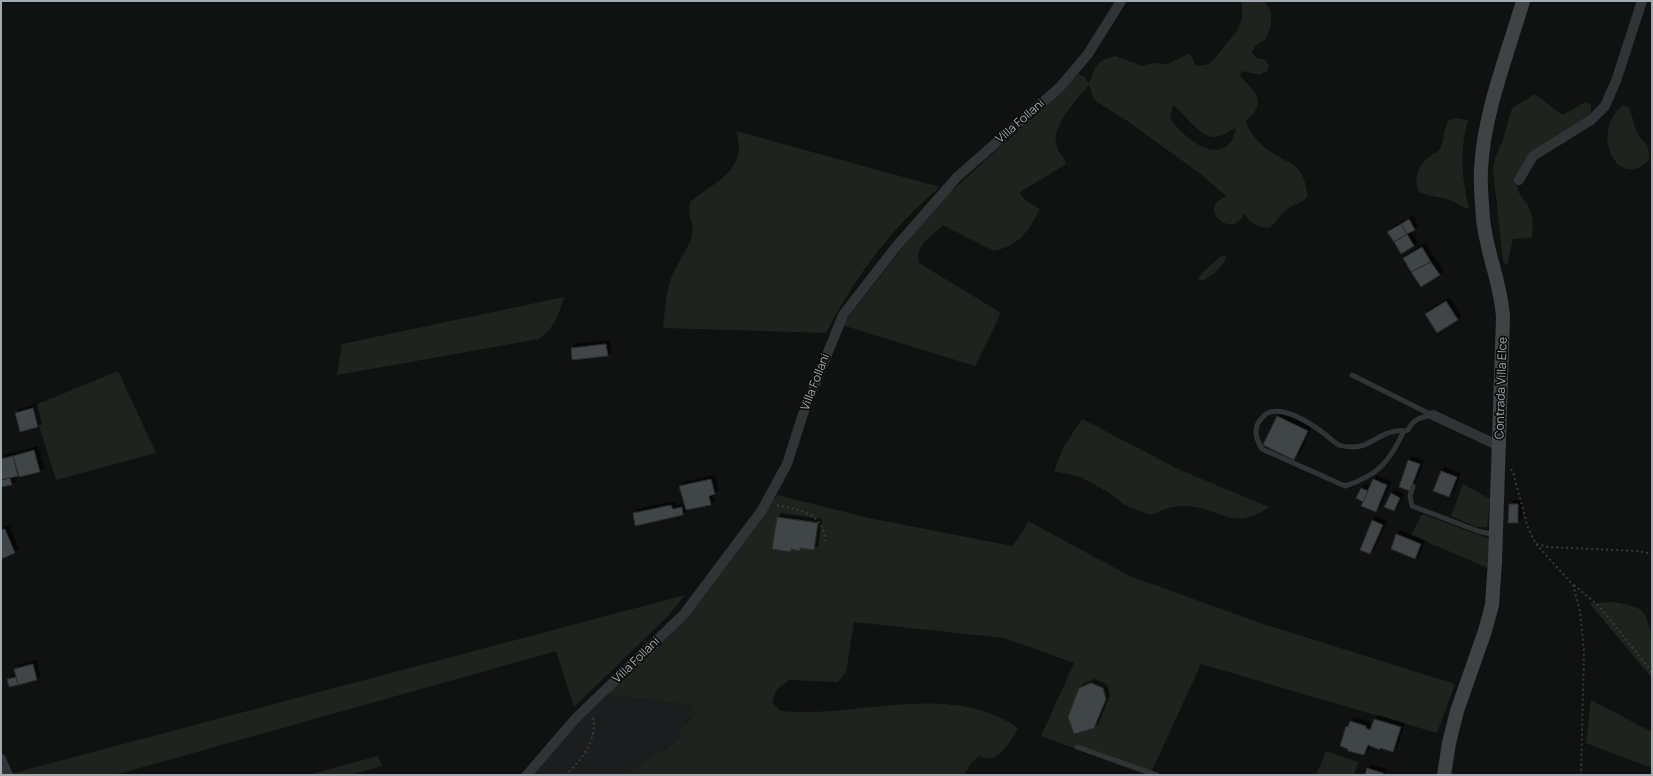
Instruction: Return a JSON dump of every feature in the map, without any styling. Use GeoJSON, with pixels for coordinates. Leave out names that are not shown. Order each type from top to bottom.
{"type":"FeatureCollection","features":[{"type":"Feature","properties":{"kind":"main road","name":"Contrada Villa Elce"},"geometry":{"type":"LineString","coordinates":[[1444,775],[1454,725],[1485,631],[1492,601],[1496,536],[1503,317],[1502,297],[1484,220],[1481,170],[1484,139],[1494,95],[1523,1]]}},
{"type":"Feature","properties":{"kind":"street","name":"Villa Follani"},"geometry":{"type":"LineString","coordinates":[[527,775],[576,718],[684,614],[766,502],[787,464],[803,414],[843,315],[895,248],[956,177],[1060,87],[1088,54],[1121,1]]}},
{"type":"Feature","properties":{"kind":"street"},"geometry":{"type":"LineString","coordinates":[[1519,180],[1533,156],[1591,120],[1605,106],[1616,81],[1642,1]]}},
{"type":"Feature","properties":{"kind":"street"},"geometry":{"type":"LineString","coordinates":[[1433,415],[1499,450]]}},
{"type":"Feature","properties":{"kind":"street"},"geometry":{"type":"LineString","coordinates":[[1,759],[8,775]]}},
{"type":"Feature","properties":{"kind":"lane"},"geometry":{"type":"LineString","coordinates":[[1352,375],[1433,415]]}},
{"type":"Feature","properties":{"kind":"lane"},"geometry":{"type":"LineString","coordinates":[[1404,431],[1396,431],[1380,436],[1366,445],[1351,447],[1338,445],[1321,430],[1298,417],[1279,411],[1268,413],[1261,418],[1257,426],[1257,440],[1262,449],[1345,486],[1375,472],[1388,460],[1404,431],[1420,417],[1433,415]]}},
{"type":"Feature","properties":{"kind":"lane"},"geometry":{"type":"LineString","coordinates":[[1412,486],[1410,500],[1412,506],[1471,529],[1496,536]]}},
{"type":"Feature","properties":{"kind":"lane"},"geometry":{"type":"LineString","coordinates":[[1077,747],[1157,775]]}},
{"type":"Feature","properties":{"kind":"path"},"geometry":{"type":"LineString","coordinates":[[1499,450],[1514,472],[1528,528],[1536,544],[1573,585],[1599,606],[1652,672]]}},
{"type":"Feature","properties":{"kind":"path"},"geometry":{"type":"LineString","coordinates":[[766,502],[810,515],[819,520],[823,528],[825,541]]}},
{"type":"Feature","properties":{"kind":"path"},"geometry":{"type":"LineString","coordinates":[[1536,544],[1548,548],[1637,551],[1652,554]]}},
{"type":"Feature","properties":{"kind":"path"},"geometry":{"type":"LineString","coordinates":[[1573,585],[1580,611],[1584,652],[1580,775]]}},
{"type":"Feature","properties":{"kind":"path"},"geometry":{"type":"LineString","coordinates":[[565,775],[572,769],[589,745],[593,732],[593,719],[588,707]]}},
{"type":"Feature","properties":{"kind":"shaded area"},"geometry":{"type":"Polygon","coordinates":[[[1242,1],[1264,1],[1270,10],[1271,24],[1266,39],[1256,45],[1252,52],[1256,58],[1266,60],[1269,66],[1267,71],[1260,75],[1242,71],[1240,76],[1255,92],[1258,103],[1253,114],[1246,121],[1248,127],[1260,143],[1275,155],[1292,164],[1299,170],[1304,178],[1308,196],[1303,201],[1285,211],[1269,228],[1261,227],[1255,224],[1244,214],[1239,221],[1233,224],[1227,224],[1221,221],[1214,212],[1214,206],[1218,201],[1226,196],[1198,172],[1123,118],[1094,100],[1089,85],[1066,114],[1057,131],[1057,147],[1066,164],[1019,193],[1025,200],[1040,209],[1027,231],[1017,241],[1011,245],[994,251],[943,225],[925,241],[919,250],[919,263],[1001,313],[975,366],[842,325],[914,233],[944,198],[1066,87],[1078,74],[1085,77],[1089,84],[1096,66],[1103,60],[1115,56],[1142,66],[1155,63],[1168,64],[1190,53],[1196,66],[1209,64],[1237,31],[1242,19],[1242,1]],[[1173,105],[1170,118],[1181,131],[1196,143],[1212,150],[1220,149],[1231,142],[1236,128],[1221,135],[1212,137],[1196,128],[1173,105]]]}},
{"type":"Feature","properties":{"kind":"shaded area"},"geometry":{"type":"Polygon","coordinates":[[[1535,94],[1562,115],[1586,102],[1591,105],[1591,111],[1587,118],[1558,135],[1517,181],[1518,191],[1531,213],[1533,231],[1531,238],[1513,239],[1507,266],[1503,261],[1493,170],[1495,158],[1503,140],[1512,108],[1535,94]]]}},
{"type":"Feature","properties":{"kind":"shaded area"},"geometry":{"type":"Polygon","coordinates":[[[1623,105],[1629,108],[1637,132],[1649,149],[1649,160],[1638,168],[1627,169],[1618,164],[1612,155],[1608,144],[1608,130],[1613,117],[1623,105]]]}},
{"type":"Feature","properties":{"kind":"shaded area"},"geometry":{"type":"Polygon","coordinates":[[[1456,118],[1468,120],[1463,144],[1462,165],[1469,209],[1464,208],[1448,199],[1418,191],[1416,182],[1418,172],[1422,164],[1440,149],[1447,123],[1449,120],[1456,118]]]}},
{"type":"Feature","properties":{"kind":"shaded area"},"geometry":{"type":"Polygon","coordinates":[[[736,131],[940,187],[890,236],[862,273],[826,333],[663,328],[667,292],[672,275],[691,240],[693,227],[689,214],[690,202],[719,181],[734,165],[738,156],[739,144],[736,131]]]}},
{"type":"Feature","properties":{"kind":"shaded area"},"geometry":{"type":"Polygon","coordinates":[[[1222,255],[1226,257],[1222,265],[1212,275],[1200,281],[1198,279],[1203,272],[1222,255]]]}},
{"type":"Feature","properties":{"kind":"shaded area"},"geometry":{"type":"Polygon","coordinates":[[[564,297],[558,315],[552,326],[549,331],[539,339],[337,375],[342,344],[564,297]]]}},
{"type":"Feature","properties":{"kind":"shaded area"},"geometry":{"type":"Polygon","coordinates":[[[118,371],[156,453],[56,480],[33,406],[118,371]]]}},
{"type":"Feature","properties":{"kind":"shaded area"},"geometry":{"type":"Polygon","coordinates":[[[1082,419],[1180,470],[1269,507],[1256,515],[1245,518],[1235,518],[1195,507],[1183,506],[1163,510],[1151,515],[1125,505],[1111,494],[1081,477],[1054,471],[1064,446],[1082,419]]]}},
{"type":"Feature","properties":{"kind":"shaded area"},"geometry":{"type":"Polygon","coordinates":[[[1463,484],[1490,499],[1487,527],[1477,527],[1451,516],[1463,484]]]}},
{"type":"Feature","properties":{"kind":"shaded area"},"geometry":{"type":"Polygon","coordinates":[[[777,495],[869,518],[1012,546],[1022,533],[1028,521],[1130,576],[1257,622],[1455,684],[1437,733],[1201,664],[1150,775],[1146,775],[1041,736],[1074,663],[1004,638],[854,622],[846,672],[838,682],[789,680],[776,690],[772,702],[780,711],[810,712],[902,704],[962,706],[991,714],[1018,728],[1010,742],[998,755],[994,757],[987,758],[979,756],[971,763],[964,775],[624,775],[683,737],[679,735],[680,731],[695,713],[694,706],[607,694],[726,562],[777,495]]]}},
{"type":"Feature","properties":{"kind":"shaded area"},"geometry":{"type":"Polygon","coordinates":[[[1422,514],[1490,539],[1488,568],[1411,535],[1422,514]]]}},
{"type":"Feature","properties":{"kind":"shaded area"},"geometry":{"type":"Polygon","coordinates":[[[685,595],[668,616],[574,707],[556,651],[115,775],[10,774],[685,595]]]}},
{"type":"Feature","properties":{"kind":"shaded area"},"geometry":{"type":"Polygon","coordinates":[[[1614,602],[1638,608],[1645,615],[1650,631],[1652,678],[1589,603],[1614,602]]]}},
{"type":"Feature","properties":{"kind":"shaded area"},"geometry":{"type":"Polygon","coordinates":[[[607,694],[694,706],[695,713],[684,725],[683,737],[624,775],[534,775],[572,729],[607,694]]]}},
{"type":"Feature","properties":{"kind":"shaded area"},"geometry":{"type":"Polygon","coordinates":[[[1591,700],[1652,732],[1652,768],[1586,743],[1591,700]]]}},
{"type":"Feature","properties":{"kind":"shaded area"},"geometry":{"type":"Polygon","coordinates":[[[1326,751],[1358,762],[1354,775],[1316,775],[1326,751]]]}},
{"type":"Feature","properties":{"kind":"shaded area"},"geometry":{"type":"Polygon","coordinates":[[[378,756],[382,766],[350,775],[308,775],[378,756]]]}},
{"type":"Feature","properties":{"kind":"building"},"geometry":{"type":"Polygon","coordinates":[[[1409,219],[1415,230],[1407,234],[1401,224],[1409,219]]]}},
{"type":"Feature","properties":{"kind":"building"},"geometry":{"type":"Polygon","coordinates":[[[1401,224],[1407,234],[1394,242],[1387,232],[1401,224]]]}},
{"type":"Feature","properties":{"kind":"building"},"geometry":{"type":"Polygon","coordinates":[[[1407,234],[1414,246],[1401,254],[1394,242],[1407,234]]]}},
{"type":"Feature","properties":{"kind":"building"},"geometry":{"type":"Polygon","coordinates":[[[1422,247],[1431,262],[1411,272],[1403,258],[1422,247]]]}},
{"type":"Feature","properties":{"kind":"building"},"geometry":{"type":"Polygon","coordinates":[[[1431,262],[1440,275],[1421,287],[1411,272],[1431,262]]]}},
{"type":"Feature","properties":{"kind":"building"},"geometry":{"type":"Polygon","coordinates":[[[1446,301],[1458,320],[1437,333],[1425,314],[1446,301]]]}},
{"type":"Feature","properties":{"kind":"building"},"geometry":{"type":"Polygon","coordinates":[[[606,344],[608,356],[572,360],[571,348],[606,344]]]}},
{"type":"Feature","properties":{"kind":"building"},"geometry":{"type":"Polygon","coordinates":[[[33,408],[38,427],[20,432],[15,413],[33,408]]]}},
{"type":"Feature","properties":{"kind":"building"},"geometry":{"type":"Polygon","coordinates":[[[1277,416],[1308,431],[1294,460],[1263,445],[1277,416]]]}},
{"type":"Feature","properties":{"kind":"building"},"geometry":{"type":"Polygon","coordinates":[[[34,450],[40,472],[19,477],[13,456],[34,450]]]}},
{"type":"Feature","properties":{"kind":"building"},"geometry":{"type":"Polygon","coordinates":[[[13,456],[18,476],[1,480],[1,459],[13,456]]]}},
{"type":"Feature","properties":{"kind":"building"},"geometry":{"type":"Polygon","coordinates":[[[1408,460],[1420,464],[1410,491],[1399,487],[1408,460]]]}},
{"type":"Feature","properties":{"kind":"building"},"geometry":{"type":"Polygon","coordinates":[[[1441,471],[1457,477],[1449,497],[1433,491],[1441,471]]]}},
{"type":"Feature","properties":{"kind":"building"},"geometry":{"type":"Polygon","coordinates":[[[10,478],[12,485],[1,487],[1,480],[10,478]]]}},
{"type":"Feature","properties":{"kind":"building"},"geometry":{"type":"Polygon","coordinates":[[[711,479],[715,494],[709,496],[711,505],[686,510],[679,486],[711,479]]]}},
{"type":"Feature","properties":{"kind":"building"},"geometry":{"type":"Polygon","coordinates":[[[1373,479],[1387,485],[1376,512],[1361,506],[1373,479]]]}},
{"type":"Feature","properties":{"kind":"building"},"geometry":{"type":"Polygon","coordinates":[[[1361,488],[1368,491],[1363,502],[1356,498],[1361,488]]]}},
{"type":"Feature","properties":{"kind":"building"},"geometry":{"type":"Polygon","coordinates":[[[1391,493],[1400,498],[1394,511],[1384,507],[1391,493]]]}},
{"type":"Feature","properties":{"kind":"building"},"geometry":{"type":"Polygon","coordinates":[[[1509,504],[1518,504],[1518,523],[1508,523],[1509,504]]]}},
{"type":"Feature","properties":{"kind":"building"},"geometry":{"type":"Polygon","coordinates":[[[671,505],[673,509],[682,507],[683,515],[635,526],[633,513],[671,505]]]}},
{"type":"Feature","properties":{"kind":"building"},"geometry":{"type":"Polygon","coordinates":[[[777,517],[818,523],[814,550],[800,548],[800,551],[791,549],[791,552],[772,549],[777,517]]]}},
{"type":"Feature","properties":{"kind":"building"},"geometry":{"type":"Polygon","coordinates":[[[1372,520],[1383,525],[1370,554],[1360,550],[1372,520]]]}},
{"type":"Feature","properties":{"kind":"building"},"geometry":{"type":"Polygon","coordinates":[[[5,529],[15,553],[1,559],[1,530],[5,529]]]}},
{"type":"Feature","properties":{"kind":"building"},"geometry":{"type":"Polygon","coordinates":[[[1396,534],[1421,544],[1415,559],[1391,549],[1396,534]]]}},
{"type":"Feature","properties":{"kind":"building"},"geometry":{"type":"Polygon","coordinates":[[[33,664],[37,680],[18,685],[14,669],[33,664]]]}},
{"type":"Feature","properties":{"kind":"building"},"geometry":{"type":"Polygon","coordinates":[[[16,677],[18,685],[9,687],[7,679],[16,677]]]}},
{"type":"Feature","properties":{"kind":"building"},"geometry":{"type":"Polygon","coordinates":[[[1091,683],[1103,688],[1106,699],[1094,728],[1074,734],[1068,717],[1079,688],[1091,683]]]}},
{"type":"Feature","properties":{"kind":"building"},"geometry":{"type":"Polygon","coordinates":[[[1374,719],[1401,727],[1393,752],[1380,748],[1380,750],[1368,745],[1364,755],[1348,751],[1348,749],[1340,746],[1346,726],[1348,727],[1350,721],[1366,726],[1366,728],[1370,730],[1374,719]]]}},
{"type":"Feature","properties":{"kind":"building"},"geometry":{"type":"Polygon","coordinates":[[[1367,768],[1383,773],[1383,775],[1365,775],[1367,768]]]}}]}
